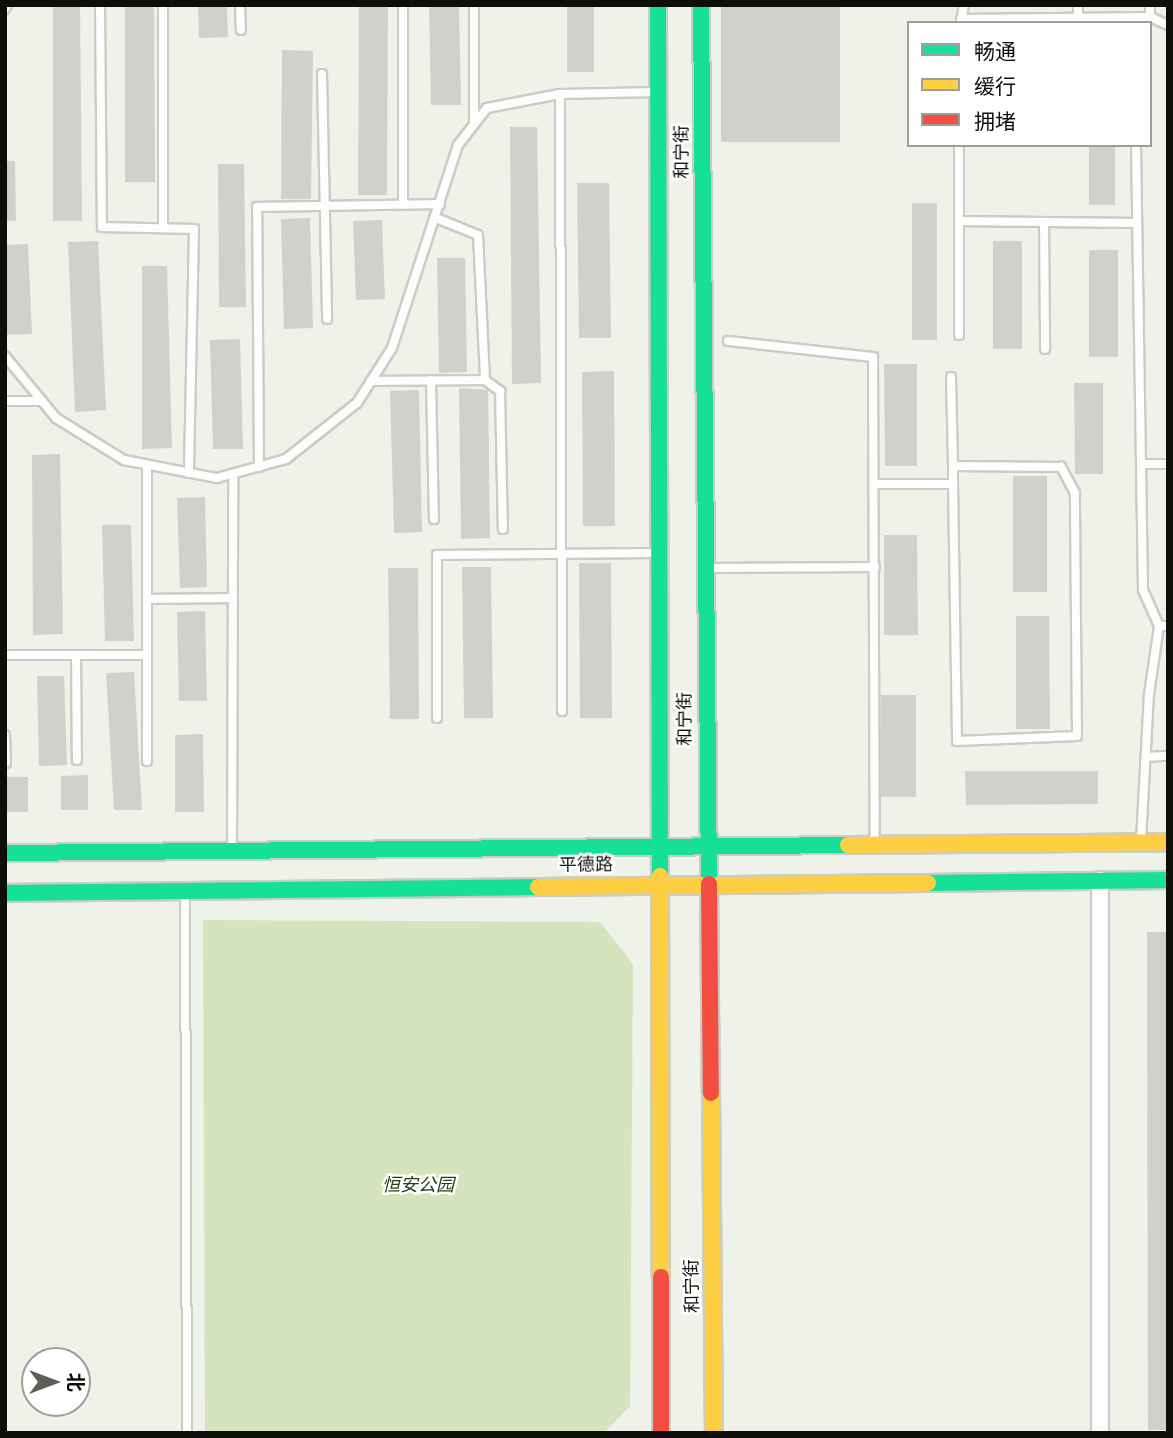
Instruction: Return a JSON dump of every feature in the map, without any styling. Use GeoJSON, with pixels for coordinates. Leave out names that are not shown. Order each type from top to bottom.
{"type":"FeatureCollection","features":[{"type":"Feature","properties":{"kind":"main road","name":"和宁街"},"geometry":{"type":"LineString","coordinates":[[658,5],[661,1433]]}},
{"type":"Feature","properties":{"kind":"main road","name":"和宁街"},"geometry":{"type":"LineString","coordinates":[[701,5],[705,880],[713,1433]]}},
{"type":"Feature","properties":{"kind":"main road","name":"平德路"},"geometry":{"type":"LineString","coordinates":[[5,853],[1168,842]]}},
{"type":"Feature","properties":{"kind":"main road","name":"平德路"},"geometry":{"type":"LineString","coordinates":[[5,892],[658,883],[705,880],[1168,880]]}},
{"type":"Feature","properties":{"kind":"street"},"geometry":{"type":"LineString","coordinates":[[1100,880],[1100,1433]]}},
{"type":"Feature","properties":{"kind":"lane"},"geometry":{"type":"LineString","coordinates":[[100,5],[102,227],[194,229],[189,473]]}},
{"type":"Feature","properties":{"kind":"lane"},"geometry":{"type":"LineString","coordinates":[[163,5],[163,229]]}},
{"type":"Feature","properties":{"kind":"lane"},"geometry":{"type":"LineString","coordinates":[[240,5],[241,30]]}},
{"type":"Feature","properties":{"kind":"lane"},"geometry":{"type":"LineString","coordinates":[[403,5],[403,205]]}},
{"type":"Feature","properties":{"kind":"lane"},"geometry":{"type":"LineString","coordinates":[[474,5],[474,124]]}},
{"type":"Feature","properties":{"kind":"lane"},"geometry":{"type":"LineString","coordinates":[[964,5],[961,21],[1078,18],[1138,20],[1150,17],[1168,25]]}},
{"type":"Feature","properties":{"kind":"lane"},"geometry":{"type":"LineString","coordinates":[[1078,5],[1078,18]]}},
{"type":"Feature","properties":{"kind":"lane"},"geometry":{"type":"LineString","coordinates":[[1150,5],[1150,17]]}},
{"type":"Feature","properties":{"kind":"lane"},"geometry":{"type":"LineString","coordinates":[[322,74],[327,319]]}},
{"type":"Feature","properties":{"kind":"lane"},"geometry":{"type":"LineString","coordinates":[[5,356],[42,401],[103,453],[189,473],[233,474],[286,459],[357,404],[392,348],[436,218],[457,145],[486,108],[560,94],[659,92]]}},
{"type":"Feature","properties":{"kind":"lane"},"geometry":{"type":"LineString","coordinates":[[560,94],[562,711]]}},
{"type":"Feature","properties":{"kind":"lane"},"geometry":{"type":"LineString","coordinates":[[959,335],[960,147]]}},
{"type":"Feature","properties":{"kind":"lane"},"geometry":{"type":"LineString","coordinates":[[1136,147],[1143,590],[1163,626],[1146,757],[1141,842]]}},
{"type":"Feature","properties":{"kind":"lane"},"geometry":{"type":"LineString","coordinates":[[259,467],[257,207],[440,204]]}},
{"type":"Feature","properties":{"kind":"lane"},"geometry":{"type":"LineString","coordinates":[[436,218],[478,236],[485,380]]}},
{"type":"Feature","properties":{"kind":"lane"},"geometry":{"type":"LineString","coordinates":[[959,221],[1136,223]]}},
{"type":"Feature","properties":{"kind":"lane"},"geometry":{"type":"LineString","coordinates":[[1044,222],[1045,349]]}},
{"type":"Feature","properties":{"kind":"lane"},"geometry":{"type":"LineString","coordinates":[[728,341],[873,357],[876,484],[874,844]]}},
{"type":"Feature","properties":{"kind":"lane"},"geometry":{"type":"LineString","coordinates":[[951,377],[957,741],[1077,736],[1075,493],[1061,467],[953,466]]}},
{"type":"Feature","properties":{"kind":"lane"},"geometry":{"type":"LineString","coordinates":[[431,380],[434,519]]}},
{"type":"Feature","properties":{"kind":"lane"},"geometry":{"type":"LineString","coordinates":[[371,381],[485,380],[500,391],[503,529]]}},
{"type":"Feature","properties":{"kind":"lane"},"geometry":{"type":"LineString","coordinates":[[5,401],[42,401]]}},
{"type":"Feature","properties":{"kind":"lane"},"geometry":{"type":"LineString","coordinates":[[1143,464],[1168,464]]}},
{"type":"Feature","properties":{"kind":"lane"},"geometry":{"type":"LineString","coordinates":[[147,465],[148,761]]}},
{"type":"Feature","properties":{"kind":"lane"},"geometry":{"type":"LineString","coordinates":[[232,851],[233,474]]}},
{"type":"Feature","properties":{"kind":"lane"},"geometry":{"type":"LineString","coordinates":[[876,484],[953,484]]}},
{"type":"Feature","properties":{"kind":"lane"},"geometry":{"type":"LineString","coordinates":[[437,718],[437,555],[659,553]]}},
{"type":"Feature","properties":{"kind":"lane"},"geometry":{"type":"LineString","coordinates":[[703,568],[875,568]]}},
{"type":"Feature","properties":{"kind":"lane"},"geometry":{"type":"LineString","coordinates":[[147,599],[233,598]]}},
{"type":"Feature","properties":{"kind":"lane"},"geometry":{"type":"LineString","coordinates":[[5,655],[148,655]]}},
{"type":"Feature","properties":{"kind":"lane"},"geometry":{"type":"LineString","coordinates":[[76,655],[77,760]]}},
{"type":"Feature","properties":{"kind":"lane"},"geometry":{"type":"LineString","coordinates":[[5,735],[6,763]]}},
{"type":"Feature","properties":{"kind":"lane"},"geometry":{"type":"LineString","coordinates":[[1146,757],[1168,756]]}},
{"type":"Feature","properties":{"kind":"lane"},"geometry":{"type":"LineString","coordinates":[[185,890],[187,1433]]}},
{"type":"Feature","properties":{"kind":"green space","name":"恒安公园"},"geometry":{"type":"Polygon","coordinates":[[[203,920],[600,922],[633,964],[630,1406],[604,1433],[205,1433],[203,920]]]}},
{"type":"Feature","properties":{"kind":"building"},"geometry":{"type":"Polygon","coordinates":[[[53,5],[80,5],[82,221],[53,221],[53,5]]]}},
{"type":"Feature","properties":{"kind":"building"},"geometry":{"type":"Polygon","coordinates":[[[125,5],[154,5],[155,182],[125,182],[125,5]]]}},
{"type":"Feature","properties":{"kind":"building"},"geometry":{"type":"Polygon","coordinates":[[[198,5],[227,5],[228,37],[199,38],[198,5]]]}},
{"type":"Feature","properties":{"kind":"building"},"geometry":{"type":"Polygon","coordinates":[[[359,5],[388,5],[387,195],[358,195],[359,5]]]}},
{"type":"Feature","properties":{"kind":"building"},"geometry":{"type":"Polygon","coordinates":[[[429,5],[459,5],[461,105],[431,105],[429,5]]]}},
{"type":"Feature","properties":{"kind":"building"},"geometry":{"type":"Polygon","coordinates":[[[567,5],[594,5],[594,72],[567,72],[567,5]]]}},
{"type":"Feature","properties":{"kind":"building"},"geometry":{"type":"Polygon","coordinates":[[[721,5],[840,5],[840,142],[721,142],[721,5]]]}},
{"type":"Feature","properties":{"kind":"building"},"geometry":{"type":"Polygon","coordinates":[[[282,50],[313,51],[311,199],[281,199],[282,50]]]}},
{"type":"Feature","properties":{"kind":"building"},"geometry":{"type":"Polygon","coordinates":[[[510,127],[537,127],[541,383],[512,384],[510,127]]]}},
{"type":"Feature","properties":{"kind":"building"},"geometry":{"type":"Polygon","coordinates":[[[1089,147],[1115,147],[1115,205],[1089,205],[1089,147]]]}},
{"type":"Feature","properties":{"kind":"building"},"geometry":{"type":"Polygon","coordinates":[[[5,161],[15,161],[16,221],[5,221],[5,161]]]}},
{"type":"Feature","properties":{"kind":"building"},"geometry":{"type":"Polygon","coordinates":[[[218,164],[244,164],[246,307],[219,307],[218,164]]]}},
{"type":"Feature","properties":{"kind":"building"},"geometry":{"type":"Polygon","coordinates":[[[577,183],[609,183],[611,338],[579,338],[577,183]]]}},
{"type":"Feature","properties":{"kind":"building"},"geometry":{"type":"Polygon","coordinates":[[[912,203],[937,203],[937,340],[912,340],[912,203]]]}},
{"type":"Feature","properties":{"kind":"building"},"geometry":{"type":"Polygon","coordinates":[[[310,218],[313,328],[284,329],[281,219],[310,218]]]}},
{"type":"Feature","properties":{"kind":"building"},"geometry":{"type":"Polygon","coordinates":[[[382,220],[385,299],[356,300],[353,221],[382,220]]]}},
{"type":"Feature","properties":{"kind":"building"},"geometry":{"type":"Polygon","coordinates":[[[98,241],[106,410],[75,412],[68,242],[98,241]]]}},
{"type":"Feature","properties":{"kind":"building"},"geometry":{"type":"Polygon","coordinates":[[[993,241],[1022,241],[1022,349],[993,349],[993,241]]]}},
{"type":"Feature","properties":{"kind":"building"},"geometry":{"type":"Polygon","coordinates":[[[28,244],[32,334],[5,335],[5,245],[28,244]]]}},
{"type":"Feature","properties":{"kind":"building"},"geometry":{"type":"Polygon","coordinates":[[[1089,250],[1118,250],[1118,357],[1089,357],[1089,250]]]}},
{"type":"Feature","properties":{"kind":"building"},"geometry":{"type":"Polygon","coordinates":[[[437,258],[465,258],[467,372],[439,373],[437,258]]]}},
{"type":"Feature","properties":{"kind":"building"},"geometry":{"type":"Polygon","coordinates":[[[142,266],[167,266],[172,448],[142,449],[142,266]]]}},
{"type":"Feature","properties":{"kind":"building"},"geometry":{"type":"Polygon","coordinates":[[[240,339],[243,449],[213,449],[210,340],[240,339]]]}},
{"type":"Feature","properties":{"kind":"building"},"geometry":{"type":"Polygon","coordinates":[[[884,364],[917,364],[917,466],[885,466],[884,364]]]}},
{"type":"Feature","properties":{"kind":"building"},"geometry":{"type":"Polygon","coordinates":[[[614,371],[615,526],[583,526],[582,372],[614,371]]]}},
{"type":"Feature","properties":{"kind":"building"},"geometry":{"type":"Polygon","coordinates":[[[1074,383],[1103,383],[1103,474],[1075,474],[1074,383]]]}},
{"type":"Feature","properties":{"kind":"building"},"geometry":{"type":"Polygon","coordinates":[[[459,388],[488,390],[490,538],[461,539],[459,388]]]}},
{"type":"Feature","properties":{"kind":"building"},"geometry":{"type":"Polygon","coordinates":[[[419,390],[422,532],[394,533],[390,391],[419,390]]]}},
{"type":"Feature","properties":{"kind":"building"},"geometry":{"type":"Polygon","coordinates":[[[60,454],[63,634],[33,635],[32,455],[60,454]]]}},
{"type":"Feature","properties":{"kind":"building"},"geometry":{"type":"Polygon","coordinates":[[[1013,476],[1047,476],[1047,592],[1013,592],[1013,476]]]}},
{"type":"Feature","properties":{"kind":"building"},"geometry":{"type":"Polygon","coordinates":[[[205,497],[207,587],[180,588],[177,498],[205,497]]]}},
{"type":"Feature","properties":{"kind":"building"},"geometry":{"type":"Polygon","coordinates":[[[102,525],[131,525],[134,641],[105,641],[102,525]]]}},
{"type":"Feature","properties":{"kind":"building"},"geometry":{"type":"Polygon","coordinates":[[[884,535],[917,535],[918,635],[884,635],[884,535]]]}},
{"type":"Feature","properties":{"kind":"building"},"geometry":{"type":"Polygon","coordinates":[[[579,563],[611,563],[612,718],[580,718],[579,563]]]}},
{"type":"Feature","properties":{"kind":"building"},"geometry":{"type":"Polygon","coordinates":[[[462,567],[491,567],[493,718],[464,718],[462,567]]]}},
{"type":"Feature","properties":{"kind":"building"},"geometry":{"type":"Polygon","coordinates":[[[388,568],[418,568],[419,719],[390,719],[388,568]]]}},
{"type":"Feature","properties":{"kind":"building"},"geometry":{"type":"Polygon","coordinates":[[[205,611],[207,701],[179,701],[177,612],[205,611]]]}},
{"type":"Feature","properties":{"kind":"building"},"geometry":{"type":"Polygon","coordinates":[[[1016,616],[1049,616],[1050,729],[1016,729],[1016,616]]]}},
{"type":"Feature","properties":{"kind":"building"},"geometry":{"type":"Polygon","coordinates":[[[134,672],[142,810],[114,810],[106,673],[134,672]]]}},
{"type":"Feature","properties":{"kind":"building"},"geometry":{"type":"Polygon","coordinates":[[[37,676],[64,676],[67,765],[39,766],[37,676]]]}},
{"type":"Feature","properties":{"kind":"building"},"geometry":{"type":"Polygon","coordinates":[[[881,695],[916,695],[916,797],[881,797],[881,695]]]}},
{"type":"Feature","properties":{"kind":"building"},"geometry":{"type":"Polygon","coordinates":[[[203,734],[204,812],[175,812],[175,735],[203,734]]]}},
{"type":"Feature","properties":{"kind":"building"},"geometry":{"type":"Polygon","coordinates":[[[965,771],[1098,771],[1098,804],[966,805],[965,771]]]}},
{"type":"Feature","properties":{"kind":"building"},"geometry":{"type":"Polygon","coordinates":[[[88,775],[88,810],[61,810],[61,776],[88,775]]]}},
{"type":"Feature","properties":{"kind":"building"},"geometry":{"type":"Polygon","coordinates":[[[5,777],[28,777],[28,812],[5,812],[5,777]]]}},
{"type":"Feature","properties":{"kind":"building"},"geometry":{"type":"Polygon","coordinates":[[[1147,932],[1168,932],[1168,1430],[1148,1430],[1147,932]]]}},
{"type":"Feature","properties":{"kind":"traffic: fast"},"geometry":{"type":"LineString","coordinates":[[658,5],[660,876]]}},
{"type":"Feature","properties":{"kind":"traffic: fast"},"geometry":{"type":"LineString","coordinates":[[701,5],[709,884]]}},
{"type":"Feature","properties":{"kind":"traffic: fast"},"geometry":{"type":"LineString","coordinates":[[5,853],[848,845]]}},
{"type":"Feature","properties":{"kind":"traffic: fast"},"geometry":{"type":"LineString","coordinates":[[928,883],[1168,880]]}},
{"type":"Feature","properties":{"kind":"traffic: fast"},"geometry":{"type":"LineString","coordinates":[[5,893],[538,887]]}},
{"type":"Feature","properties":{"kind":"traffic: slow"},"geometry":{"type":"LineString","coordinates":[[848,845],[1168,842]]}},
{"type":"Feature","properties":{"kind":"traffic: slow"},"geometry":{"type":"LineString","coordinates":[[660,876],[661,1277]]}},
{"type":"Feature","properties":{"kind":"traffic: slow"},"geometry":{"type":"LineString","coordinates":[[538,887],[928,883]]}},
{"type":"Feature","properties":{"kind":"traffic: slow"},"geometry":{"type":"LineString","coordinates":[[711,1093],[714,1433]]}},
{"type":"Feature","properties":{"kind":"traffic: jam"},"geometry":{"type":"LineString","coordinates":[[709,884],[711,1093]]}},
{"type":"Feature","properties":{"kind":"traffic: jam"},"geometry":{"type":"LineString","coordinates":[[661,1277],[661,1433]]}}]}
